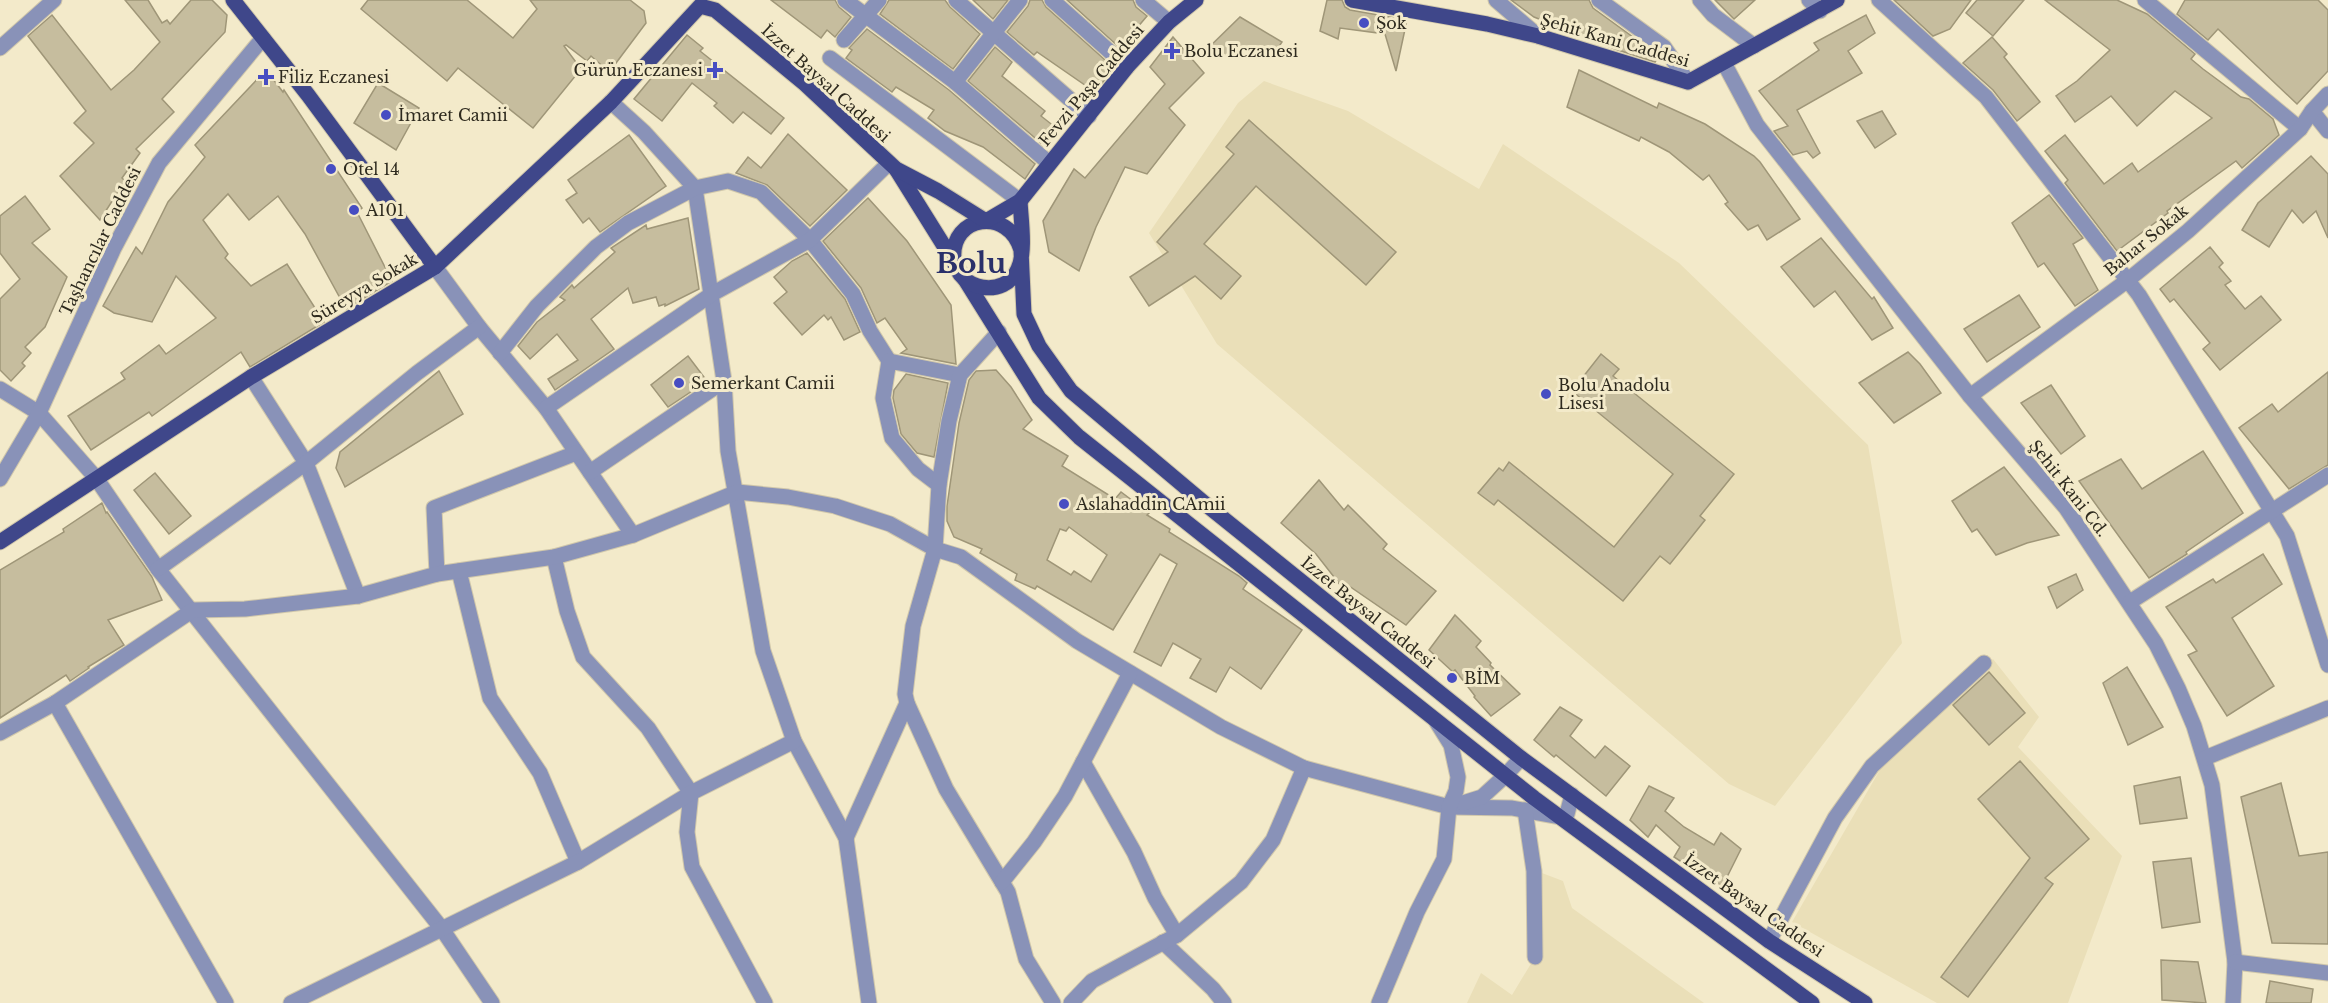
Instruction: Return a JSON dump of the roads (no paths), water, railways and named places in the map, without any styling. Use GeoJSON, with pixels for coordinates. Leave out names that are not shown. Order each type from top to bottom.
{"type":"FeatureCollection","features":[{"type":"Feature","properties":{"kind":"main road"},"geometry":{"type":"LineString","coordinates":[[234,0],[308,95],[435,267]]}},
{"type":"Feature","properties":{"kind":"main road","name":"Fevzi Paşa Caddesi"},"geometry":{"type":"LineString","coordinates":[[1020,201],[1127,67],[1168,22],[1196,0]]}},
{"type":"Feature","properties":{"kind":"main road","name":"Şehit Kani Caddesi"},"geometry":{"type":"LineString","coordinates":[[1352,0],[1487,24],[1538,36],[1688,82],[1754,46],[1815,5],[1837,0]]}},
{"type":"Feature","properties":{"kind":"main road","name":"Süreyya Sokak"},"geometry":{"type":"LineString","coordinates":[[0,542],[251,377],[435,267],[611,102],[696,3]]}},
{"type":"Feature","properties":{"kind":"main road","name":"İzzet Baysal Caddesi"},"geometry":{"type":"LineString","coordinates":[[696,3],[715,10],[796,77],[892,166],[1039,398],[1078,437],[1560,817]]}},
{"type":"Feature","properties":{"kind":"main road","name":"İzzet Baysal Caddesi"},"geometry":{"type":"LineString","coordinates":[[892,166],[938,190],[986,221]]}},
{"type":"Feature","properties":{"kind":"main road"},"geometry":{"type":"LineString","coordinates":[[986,221],[1020,201]]}},
{"type":"Feature","properties":{"kind":"main road","name":"İzzet Baysal Caddesi"},"geometry":{"type":"LineString","coordinates":[[1020,201],[1024,314],[1039,346],[1071,391],[1209,507],[1521,758],[1769,940],[1865,1003]]}},
{"type":"Feature","properties":{"kind":"main road"},"geometry":{"type":"LineString","coordinates":[[996,222],[1013,232],[1021,250],[1021,260],[1017,271],[1010,280],[989,289],[967,282],[955,264],[954,254],[960,235],[976,223],[996,222]]}},
{"type":"Feature","properties":{"kind":"main road"},"geometry":{"type":"LineString","coordinates":[[1560,817],[1812,1003]]}},
{"type":"Feature","properties":{"kind":"street"},"geometry":{"type":"LineString","coordinates":[[0,48],[54,0]]}},
{"type":"Feature","properties":{"kind":"street"},"geometry":{"type":"LineString","coordinates":[[845,0],[955,82],[1049,163]]}},
{"type":"Feature","properties":{"kind":"street"},"geometry":{"type":"LineString","coordinates":[[844,40],[879,0]]}},
{"type":"Feature","properties":{"kind":"street"},"geometry":{"type":"LineString","coordinates":[[956,0],[1089,116]]}},
{"type":"Feature","properties":{"kind":"street"},"geometry":{"type":"LineString","coordinates":[[955,82],[1020,0]]}},
{"type":"Feature","properties":{"kind":"street"},"geometry":{"type":"LineString","coordinates":[[1052,0],[1127,67]]}},
{"type":"Feature","properties":{"kind":"street"},"geometry":{"type":"LineString","coordinates":[[1143,0],[1168,22]]}},
{"type":"Feature","properties":{"kind":"street"},"geometry":{"type":"LineString","coordinates":[[1496,0],[1538,36]]}},
{"type":"Feature","properties":{"kind":"street"},"geometry":{"type":"LineString","coordinates":[[1599,0],[1664,47],[1688,82]]}},
{"type":"Feature","properties":{"kind":"street"},"geometry":{"type":"LineString","coordinates":[[1700,0],[1713,15],[1754,46]]}},
{"type":"Feature","properties":{"kind":"street"},"geometry":{"type":"LineString","coordinates":[[1880,0],[1986,97],[2128,280],[2287,536],[2328,664]]}},
{"type":"Feature","properties":{"kind":"street"},"geometry":{"type":"LineString","coordinates":[[2152,2],[2300,129]]}},
{"type":"Feature","properties":{"kind":"street","name":"Taşhancılar Caddesi"},"geometry":{"type":"LineString","coordinates":[[0,479],[39,413],[114,248],[159,163],[263,39]]}},
{"type":"Feature","properties":{"kind":"street"},"geometry":{"type":"LineString","coordinates":[[830,58],[1020,201]]}},
{"type":"Feature","properties":{"kind":"street","name":"Şehit Kani Cd."},"geometry":{"type":"LineString","coordinates":[[1724,63],[1757,126],[1971,396],[2066,508],[2156,644],[2178,688],[2205,758],[2212,785],[2235,962],[2233,1003]]}},
{"type":"Feature","properties":{"kind":"street","name":"Bahar Sokak"},"geometry":{"type":"LineString","coordinates":[[1971,396],[2128,280],[2188,231],[2300,129],[2312,111],[2328,94]]}},
{"type":"Feature","properties":{"kind":"street"},"geometry":{"type":"LineString","coordinates":[[611,102],[644,132],[695,188],[724,381],[728,451],[763,651],[794,741],[846,838],[869,1003]]}},
{"type":"Feature","properties":{"kind":"street"},"geometry":{"type":"LineString","coordinates":[[2312,111],[2328,131]]}},
{"type":"Feature","properties":{"kind":"street"},"geometry":{"type":"LineString","coordinates":[[546,408],[712,294],[810,240],[892,166]]}},
{"type":"Feature","properties":{"kind":"street"},"geometry":{"type":"LineString","coordinates":[[500,353],[537,306],[596,247],[628,223],[695,188],[728,181],[761,192],[810,240],[853,294],[870,331],[889,360],[883,398],[891,438],[918,469],[939,485]]}},
{"type":"Feature","properties":{"kind":"street"},"geometry":{"type":"LineString","coordinates":[[435,267],[478,327],[546,408],[633,535]]}},
{"type":"Feature","properties":{"kind":"street"},"geometry":{"type":"LineString","coordinates":[[158,568],[306,463],[478,327]]}},
{"type":"Feature","properties":{"kind":"street"},"geometry":{"type":"LineString","coordinates":[[999,332],[960,375],[949,421],[939,485],[935,549],[913,626],[905,694],[946,789],[1008,892],[1026,959],[1053,1003]]}},
{"type":"Feature","properties":{"kind":"street"},"geometry":{"type":"LineString","coordinates":[[889,360],[960,375]]}},
{"type":"Feature","properties":{"kind":"street"},"geometry":{"type":"LineString","coordinates":[[251,377],[306,463],[358,596]]}},
{"type":"Feature","properties":{"kind":"street"},"geometry":{"type":"LineString","coordinates":[[590,472],[724,381]]}},
{"type":"Feature","properties":{"kind":"street"},"geometry":{"type":"LineString","coordinates":[[0,389],[39,413],[96,478],[158,568],[442,929],[492,1003]]}},
{"type":"Feature","properties":{"kind":"street"},"geometry":{"type":"LineString","coordinates":[[437,574],[435,508],[576,453]]}},
{"type":"Feature","properties":{"kind":"street"},"geometry":{"type":"LineString","coordinates":[[2130,602],[2328,474]]}},
{"type":"Feature","properties":{"kind":"street"},"geometry":{"type":"LineString","coordinates":[[0,733],[55,703],[193,610],[245,609],[358,596],[437,574],[554,557],[633,535],[737,492],[788,497],[836,506],[890,524],[935,549],[961,557],[1077,641],[1221,726],[1304,768],[1449,807],[1525,810],[1560,817],[1567,814],[1572,795]]}},
{"type":"Feature","properties":{"kind":"street"},"geometry":{"type":"LineString","coordinates":[[554,557],[567,611],[583,657],[648,728],[692,793],[687,832],[693,867],[765,1003]]}},
{"type":"Feature","properties":{"kind":"street"},"geometry":{"type":"LineString","coordinates":[[459,571],[490,698],[540,772],[578,862]]}},
{"type":"Feature","properties":{"kind":"street"},"geometry":{"type":"LineString","coordinates":[[1769,940],[1835,818],[1872,766],[1984,663]]}},
{"type":"Feature","properties":{"kind":"street"},"geometry":{"type":"LineString","coordinates":[[1002,882],[1034,842],[1065,796],[1130,673]]}},
{"type":"Feature","properties":{"kind":"street"},"geometry":{"type":"LineString","coordinates":[[55,703],[226,1003]]}},
{"type":"Feature","properties":{"kind":"street"},"geometry":{"type":"LineString","coordinates":[[846,838],[907,703]]}},
{"type":"Feature","properties":{"kind":"street"},"geometry":{"type":"LineString","coordinates":[[2205,758],[2328,708]]}},
{"type":"Feature","properties":{"kind":"street"},"geometry":{"type":"LineString","coordinates":[[1379,1003],[1417,912],[1444,859],[1449,807],[1456,791],[1457,769],[1451,745],[1436,721]]}},
{"type":"Feature","properties":{"kind":"street"},"geometry":{"type":"LineString","coordinates":[[291,1003],[578,862],[692,793],[794,741]]}},
{"type":"Feature","properties":{"kind":"street"},"geometry":{"type":"LineString","coordinates":[[1449,807],[1482,797],[1506,776],[1521,758]]}},
{"type":"Feature","properties":{"kind":"street"},"geometry":{"type":"LineString","coordinates":[[1083,762],[1134,852],[1155,898],[1170,939],[1224,1003]]}},
{"type":"Feature","properties":{"kind":"street"},"geometry":{"type":"LineString","coordinates":[[1071,1003],[1092,981],[1170,939],[1241,882],[1273,840],[1304,768]]}},
{"type":"Feature","properties":{"kind":"street"},"geometry":{"type":"LineString","coordinates":[[1525,810],[1534,871],[1535,957]]}},
{"type":"Feature","properties":{"kind":"street"},"geometry":{"type":"LineString","coordinates":[[2235,962],[2328,973]]}},
{"type":"Feature","properties":{"kind":"place","name":"Şok"},"geometry":{"type":"Point","coordinates":[1364,23]}},
{"type":"Feature","properties":{"kind":"place","name":"Bolu Eczanesi"},"geometry":{"type":"Point","coordinates":[1172,51]}},
{"type":"Feature","properties":{"kind":"place","name":"Gürün Eczanesi"},"geometry":{"type":"Point","coordinates":[715,70]}},
{"type":"Feature","properties":{"kind":"place","name":"Filiz Eczanesi"},"geometry":{"type":"Point","coordinates":[266,77]}},
{"type":"Feature","properties":{"kind":"place","name":"İmaret Camii"},"geometry":{"type":"Point","coordinates":[386,115]}},
{"type":"Feature","properties":{"kind":"place","name":"Otel 14"},"geometry":{"type":"Point","coordinates":[331,169]}},
{"type":"Feature","properties":{"kind":"place","name":"A101"},"geometry":{"type":"Point","coordinates":[354,210]}},
{"type":"Feature","properties":{"kind":"place","name":"Semerkant Camii"},"geometry":{"type":"Point","coordinates":[679,383]}},
{"type":"Feature","properties":{"kind":"place","name":"Bolu Anadolu Lisesi"},"geometry":{"type":"Point","coordinates":[1546,394]}},
{"type":"Feature","properties":{"kind":"place","name":"Aslahaddin CAmii"},"geometry":{"type":"Point","coordinates":[1064,504]}},
{"type":"Feature","properties":{"kind":"place","name":"BİM"},"geometry":{"type":"Point","coordinates":[1452,678]}},
{"type":"Feature","properties":{"kind":"district","name":"Bolu"},"geometry":{"type":"Point","coordinates":[971,263]}}]}
